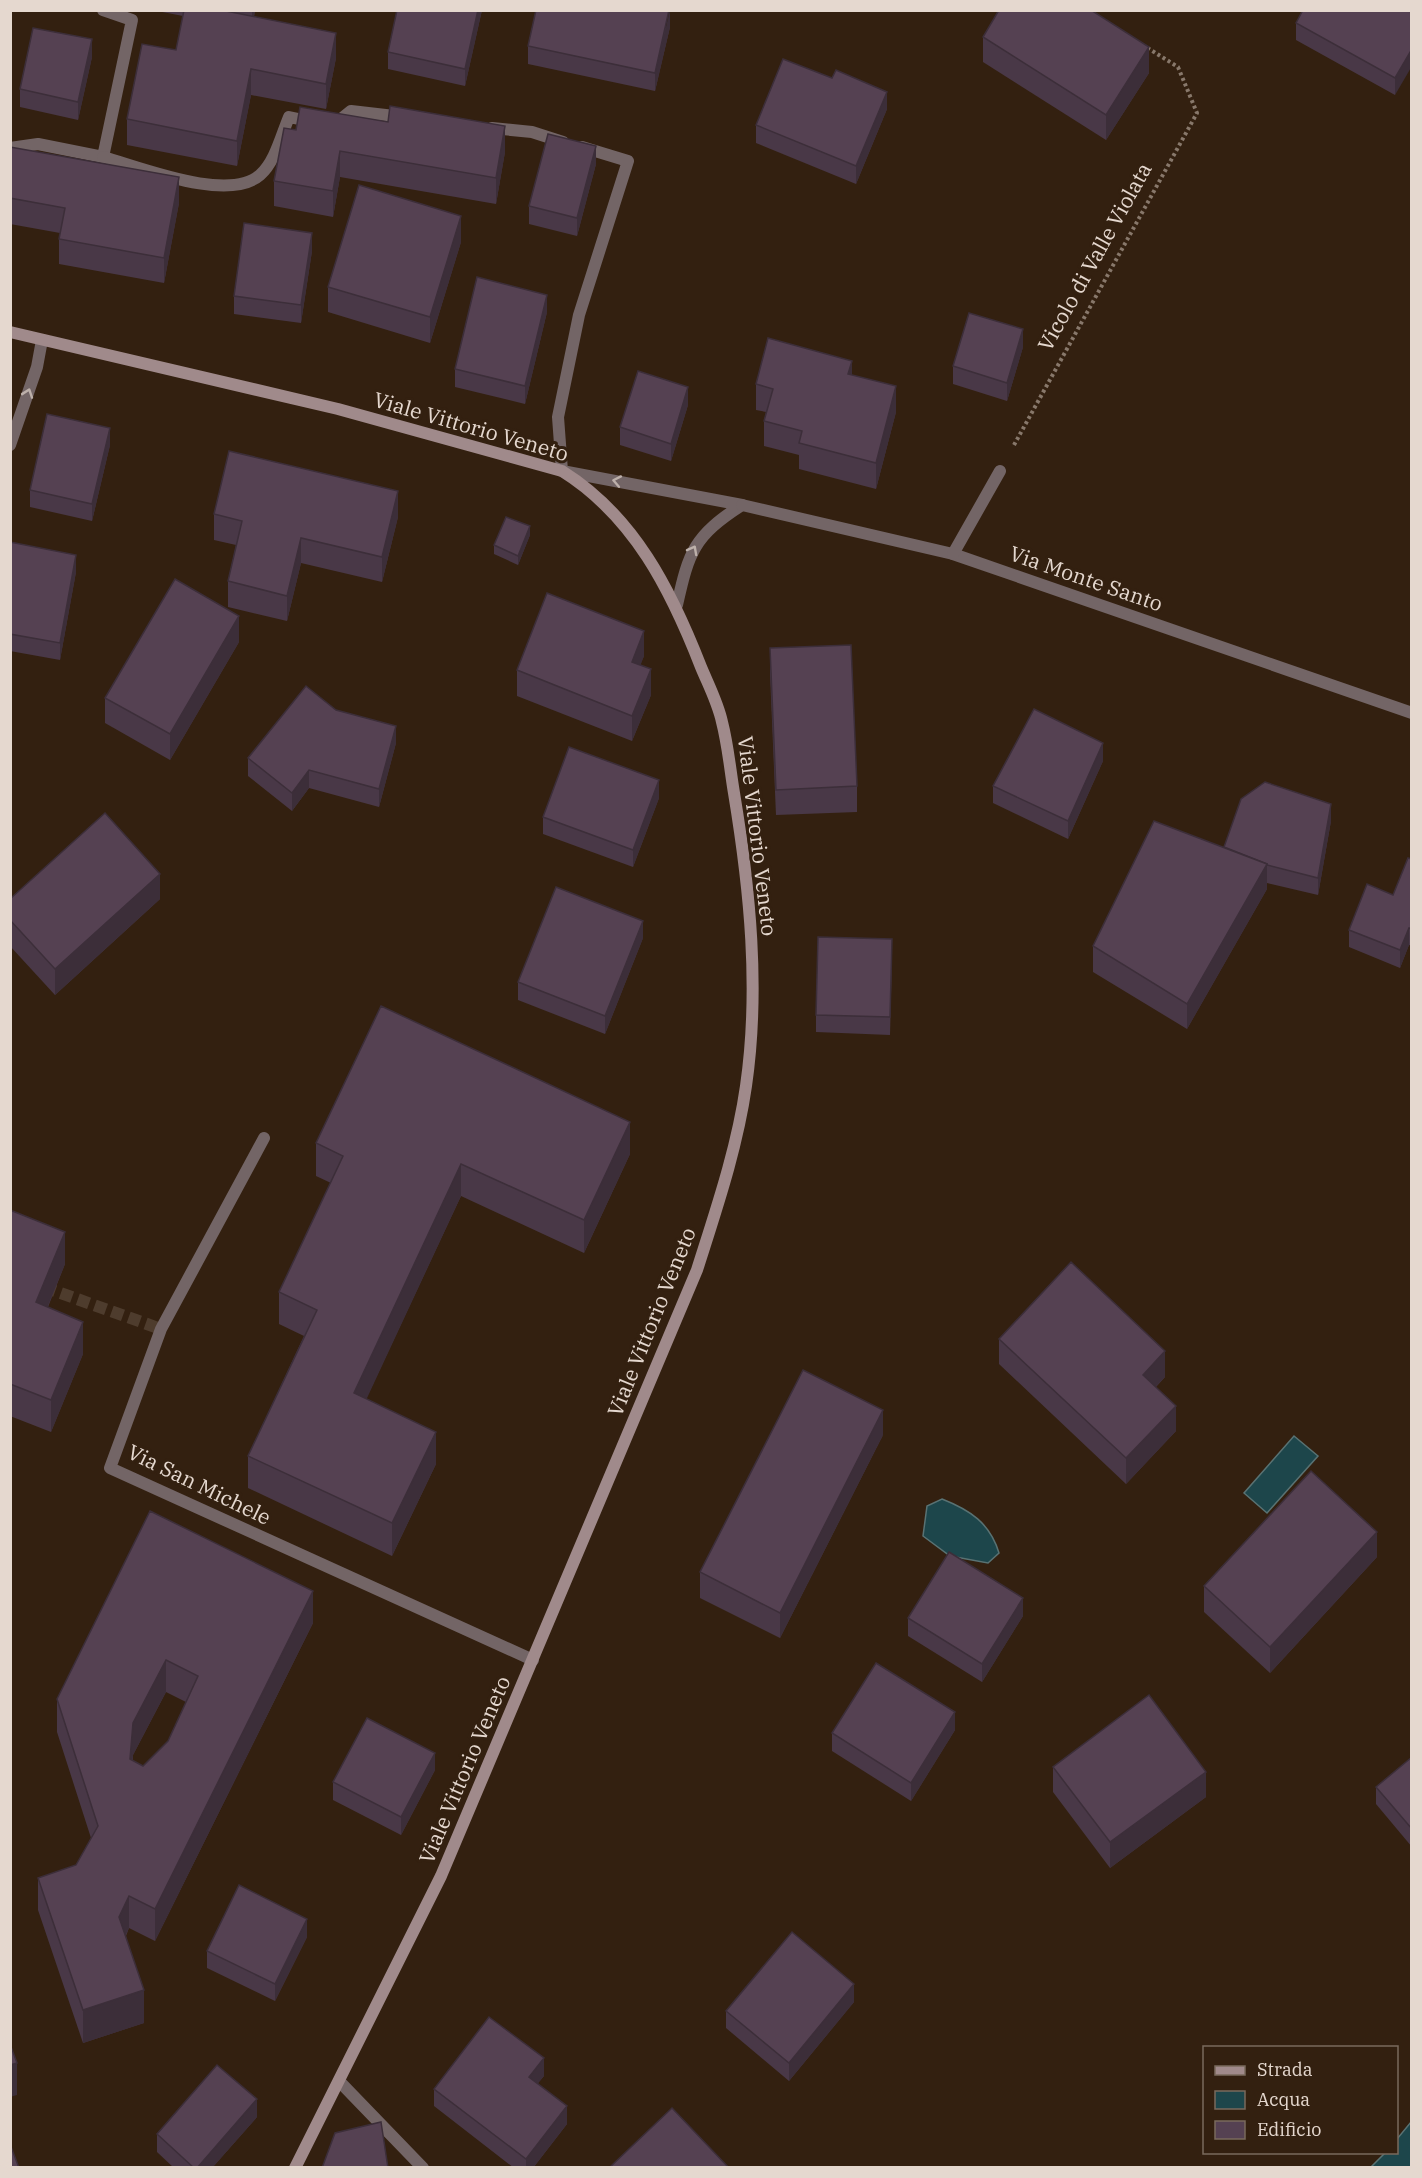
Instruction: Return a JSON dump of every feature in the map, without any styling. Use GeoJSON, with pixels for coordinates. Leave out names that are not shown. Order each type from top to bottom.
{"type":"FeatureCollection","features":[{"type":"Feature","properties":{"kind":"main road","name":"Viale Vittorio Veneto"},"geometry":{"type":"LineString","coordinates":[[10,332],[338,410],[562,471],[598,497],[630,532],[676,605],[722,720],[745,862],[753,960],[746,1085],[738,1131],[724,1185],[697,1270],[441,1876],[296,2168]]}},
{"type":"Feature","properties":{"kind":"street"},"geometry":{"type":"LineString","coordinates":[[102,157],[132,20],[103,10]]}},
{"type":"Feature","properties":{"kind":"street"},"geometry":{"type":"LineString","coordinates":[[10,148],[38,144],[102,157],[208,185],[229,185],[244,183],[258,176],[269,165],[289,117],[332,127],[351,111],[419,119]]}},
{"type":"Feature","properties":{"kind":"street"},"geometry":{"type":"LineString","coordinates":[[475,126],[532,132],[628,161],[577,327],[558,417],[562,471]]}},
{"type":"Feature","properties":{"kind":"street"},"geometry":{"type":"LineString","coordinates":[[10,445],[37,367],[42,340]]}},
{"type":"Feature","properties":{"kind":"street","name":"Via Monte Santo"},"geometry":{"type":"LineString","coordinates":[[562,471],[742,505],[953,554],[1412,713]]}},
{"type":"Feature","properties":{"kind":"street"},"geometry":{"type":"LineString","coordinates":[[953,554],[1000,471]]}},
{"type":"Feature","properties":{"kind":"street"},"geometry":{"type":"LineString","coordinates":[[676,605],[685,566],[695,544],[717,521],[742,505]]}},
{"type":"Feature","properties":{"kind":"street","name":"Via San Michele"},"geometry":{"type":"LineString","coordinates":[[264,1137],[161,1329],[110,1468],[533,1660]]}},
{"type":"Feature","properties":{"kind":"street"},"geometry":{"type":"LineString","coordinates":[[339,2081],[423,2168]]}},
{"type":"Feature","properties":{"kind":"path","name":"Vicolo di Valle Violata"},"geometry":{"type":"LineString","coordinates":[[1000,471],[1197,113],[1178,67],[1138,42]]}},
{"type":"Feature","properties":{"kind":"water"},"geometry":{"type":"Polygon","coordinates":[[[1294,1436],[1318,1456],[1267,1513],[1244,1493],[1294,1436]]]}},
{"type":"Feature","properties":{"kind":"water"},"geometry":{"type":"Polygon","coordinates":[[[942,1499],[970,1513],[990,1533],[999,1553],[988,1563],[950,1556],[923,1536],[927,1506],[942,1499]]]}},
{"type":"Feature","properties":{"kind":"water"},"geometry":{"type":"Polygon","coordinates":[[[1411,2122],[1411,2167],[1371,2167],[1384,2154],[1398,2154],[1398,2138],[1411,2122]]]}},
{"type":"Feature","properties":{"kind":"building"},"geometry":{"type":"Polygon","coordinates":[[[184,10],[221,10],[336,33],[326,84],[251,69],[237,141],[127,119],[142,44],[176,50],[184,10]]]}},
{"type":"Feature","properties":{"kind":"building"},"geometry":{"type":"Polygon","coordinates":[[[397,10],[478,10],[465,69],[388,52],[397,10]]]}},
{"type":"Feature","properties":{"kind":"building"},"geometry":{"type":"Polygon","coordinates":[[[536,10],[669,10],[655,73],[528,46],[536,10]]]}},
{"type":"Feature","properties":{"kind":"building"},"geometry":{"type":"Polygon","coordinates":[[[999,10],[1091,10],[1149,47],[1106,115],[983,37],[999,10]]]}},
{"type":"Feature","properties":{"kind":"building"},"geometry":{"type":"Polygon","coordinates":[[[1303,10],[1408,10],[1412,13],[1412,49],[1395,78],[1296,23],[1303,10]]]}},
{"type":"Feature","properties":{"kind":"building"},"geometry":{"type":"Polygon","coordinates":[[[33,28],[92,39],[78,102],[20,89],[33,28]]]}},
{"type":"Feature","properties":{"kind":"building"},"geometry":{"type":"Polygon","coordinates":[[[783,59],[832,78],[836,70],[887,92],[856,166],[756,125],[783,59]]]}},
{"type":"Feature","properties":{"kind":"building"},"geometry":{"type":"Polygon","coordinates":[[[390,106],[505,126],[496,178],[340,151],[333,191],[274,181],[284,128],[296,130],[300,107],[388,122],[390,106]]]}},
{"type":"Feature","properties":{"kind":"building"},"geometry":{"type":"Polygon","coordinates":[[[548,134],[596,146],[577,218],[529,206],[548,134]]]}},
{"type":"Feature","properties":{"kind":"building"},"geometry":{"type":"Polygon","coordinates":[[[10,147],[179,177],[164,258],[59,239],[65,208],[10,198],[10,147]]]}},
{"type":"Feature","properties":{"kind":"building"},"geometry":{"type":"Polygon","coordinates":[[[359,185],[461,216],[430,317],[328,287],[359,185]]]}},
{"type":"Feature","properties":{"kind":"building"},"geometry":{"type":"Polygon","coordinates":[[[244,223],[312,233],[301,305],[234,296],[244,223]]]}},
{"type":"Feature","properties":{"kind":"building"},"geometry":{"type":"Polygon","coordinates":[[[477,277],[547,295],[525,386],[455,369],[477,277]]]}},
{"type":"Feature","properties":{"kind":"building"},"geometry":{"type":"Polygon","coordinates":[[[969,313],[1023,329],[1007,383],[953,366],[969,313]]]}},
{"type":"Feature","properties":{"kind":"building"},"geometry":{"type":"Polygon","coordinates":[[[768,338],[852,361],[848,374],[896,386],[876,463],[799,443],[802,431],[764,421],[773,389],[756,384],[768,338]]]}},
{"type":"Feature","properties":{"kind":"building"},"geometry":{"type":"Polygon","coordinates":[[[638,371],[688,387],[671,444],[620,427],[638,371]]]}},
{"type":"Feature","properties":{"kind":"building"},"geometry":{"type":"Polygon","coordinates":[[[47,414],[110,428],[92,504],[30,490],[47,414]]]}},
{"type":"Feature","properties":{"kind":"building"},"geometry":{"type":"Polygon","coordinates":[[[229,451],[398,491],[382,557],[301,538],[287,596],[228,581],[242,521],[214,514],[229,451]]]}},
{"type":"Feature","properties":{"kind":"building"},"geometry":{"type":"Polygon","coordinates":[[[506,517],[530,526],[518,556],[494,545],[506,517]]]}},
{"type":"Feature","properties":{"kind":"building"},"geometry":{"type":"Polygon","coordinates":[[[10,542],[76,555],[60,643],[10,634],[10,542]]]}},
{"type":"Feature","properties":{"kind":"building"},"geometry":{"type":"Polygon","coordinates":[[[175,579],[239,616],[170,734],[105,698],[175,579]]]}},
{"type":"Feature","properties":{"kind":"building"},"geometry":{"type":"Polygon","coordinates":[[[547,593],[644,631],[632,662],[651,669],[632,716],[517,670],[547,593]]]}},
{"type":"Feature","properties":{"kind":"building"},"geometry":{"type":"Polygon","coordinates":[[[851,645],[857,786],[776,790],[770,648],[851,645]]]}},
{"type":"Feature","properties":{"kind":"building"},"geometry":{"type":"Polygon","coordinates":[[[306,686],[336,710],[396,726],[379,789],[309,770],[292,793],[248,758],[306,686]]]}},
{"type":"Feature","properties":{"kind":"building"},"geometry":{"type":"Polygon","coordinates":[[[1034,709],[1103,743],[1068,821],[993,786],[1034,709]]]}},
{"type":"Feature","properties":{"kind":"building"},"geometry":{"type":"Polygon","coordinates":[[[569,747],[659,780],[633,850],[543,817],[569,747]]]}},
{"type":"Feature","properties":{"kind":"building"},"geometry":{"type":"Polygon","coordinates":[[[1265,782],[1331,804],[1318,878],[1267,865],[1224,847],[1241,799],[1265,782]]]}},
{"type":"Feature","properties":{"kind":"building"},"geometry":{"type":"Polygon","coordinates":[[[105,813],[160,874],[55,969],[10,920],[10,899],[105,813]]]}},
{"type":"Feature","properties":{"kind":"building"},"geometry":{"type":"Polygon","coordinates":[[[1154,821],[1267,864],[1187,1004],[1093,946],[1154,821]]]}},
{"type":"Feature","properties":{"kind":"building"},"geometry":{"type":"Polygon","coordinates":[[[1408,858],[1412,859],[1412,929],[1409,928],[1400,950],[1349,930],[1367,884],[1393,895],[1408,858]]]}},
{"type":"Feature","properties":{"kind":"building"},"geometry":{"type":"Polygon","coordinates":[[[556,887],[643,921],[605,1016],[518,982],[556,887]]]}},
{"type":"Feature","properties":{"kind":"building"},"geometry":{"type":"Polygon","coordinates":[[[818,937],[892,939],[890,1017],[816,1015],[818,937]]]}},
{"type":"Feature","properties":{"kind":"building"},"geometry":{"type":"Polygon","coordinates":[[[381,1006],[630,1122],[584,1220],[461,1164],[354,1393],[436,1432],[392,1523],[248,1456],[317,1310],[279,1292],[343,1156],[316,1143],[381,1006]]]}},
{"type":"Feature","properties":{"kind":"building"},"geometry":{"type":"Polygon","coordinates":[[[10,1210],[65,1232],[36,1302],[83,1322],[51,1400],[10,1384],[10,1210]]]}},
{"type":"Feature","properties":{"kind":"building"},"geometry":{"type":"Polygon","coordinates":[[[1071,1262],[1165,1351],[1143,1375],[1176,1406],[1126,1458],[999,1339],[1071,1262]]]}},
{"type":"Feature","properties":{"kind":"building"},"geometry":{"type":"Polygon","coordinates":[[[803,1370],[883,1410],[780,1613],[700,1572],[803,1370]]]}},
{"type":"Feature","properties":{"kind":"building"},"geometry":{"type":"Polygon","coordinates":[[[1311,1471],[1377,1532],[1270,1647],[1204,1586],[1311,1471]]]}},
{"type":"Feature","properties":{"kind":"building"},"geometry":{"type":"Polygon","coordinates":[[[150,1511],[313,1591],[155,1909],[129,1896],[119,1917],[144,1990],[83,2010],[38,1878],[76,1865],[98,1826],[57,1699],[150,1511]],[[166,1660],[133,1723],[130,1759],[143,1766],[168,1741],[198,1676],[166,1660]]]}},
{"type":"Feature","properties":{"kind":"building"},"geometry":{"type":"Polygon","coordinates":[[[949,1552],[1023,1598],[982,1664],[908,1618],[949,1552]]]}},
{"type":"Feature","properties":{"kind":"building"},"geometry":{"type":"Polygon","coordinates":[[[876,1663],[955,1712],[911,1783],[832,1733],[876,1663]]]}},
{"type":"Feature","properties":{"kind":"building"},"geometry":{"type":"Polygon","coordinates":[[[1149,1695],[1206,1772],[1110,1842],[1053,1767],[1149,1695]]]}},
{"type":"Feature","properties":{"kind":"building"},"geometry":{"type":"Polygon","coordinates":[[[367,1718],[435,1753],[401,1817],[333,1782],[367,1718]]]}},
{"type":"Feature","properties":{"kind":"building"},"geometry":{"type":"Polygon","coordinates":[[[1412,1757],[1412,1829],[1376,1787],[1412,1757]]]}},
{"type":"Feature","properties":{"kind":"building"},"geometry":{"type":"Polygon","coordinates":[[[239,1885],[307,1919],[275,1984],[207,1951],[239,1885]]]}},
{"type":"Feature","properties":{"kind":"building"},"geometry":{"type":"Polygon","coordinates":[[[792,1932],[854,1984],[789,2063],[726,2011],[792,1932]]]}},
{"type":"Feature","properties":{"kind":"building"},"geometry":{"type":"Polygon","coordinates":[[[489,2017],[544,2058],[529,2077],[567,2106],[526,2159],[434,2089],[489,2017]]]}},
{"type":"Feature","properties":{"kind":"building"},"geometry":{"type":"Polygon","coordinates":[[[10,2044],[17,2063],[10,2065],[10,2044]]]}},
{"type":"Feature","properties":{"kind":"building"},"geometry":{"type":"Polygon","coordinates":[[[217,2065],[257,2099],[197,2168],[194,2168],[157,2134],[217,2065]]]}},
{"type":"Feature","properties":{"kind":"building"},"geometry":{"type":"Polygon","coordinates":[[[672,2108],[729,2168],[609,2168],[672,2108]]]}},
{"type":"Feature","properties":{"kind":"building"},"geometry":{"type":"Polygon","coordinates":[[[381,2122],[388,2168],[322,2168],[335,2133],[381,2122]]]}},
{"type":"Feature","properties":{"kind":"building"},"geometry":{"type":"Polygon","coordinates":[[[10,2144],[19,2168],[10,2168],[10,2144]]]}},
{"type":"Feature","properties":{"kind":"tunnel"},"geometry":{"type":"LineString","coordinates":[[10,1275],[161,1329]]}}]}
